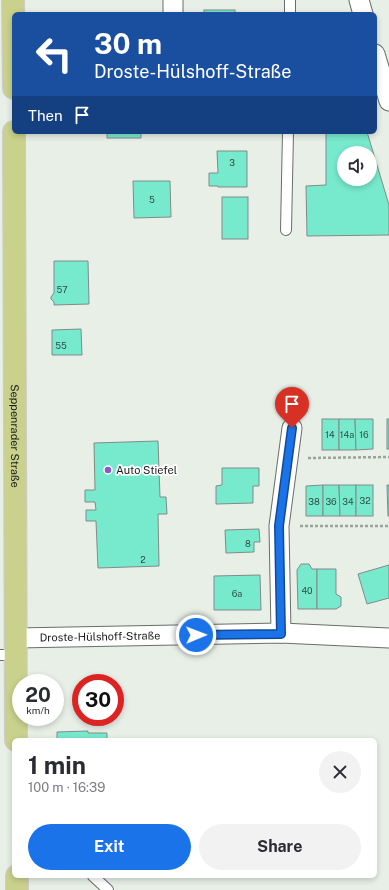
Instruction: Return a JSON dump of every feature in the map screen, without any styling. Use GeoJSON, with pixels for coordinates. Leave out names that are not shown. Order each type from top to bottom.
{"type":"FeatureCollection","features":[{"type":"Feature","properties":{"kind":"main road"},"geometry":{"type":"LineString","coordinates":[[13,0],[13,12]]}},
{"type":"Feature","properties":{"kind":"main road","name":"Seppenrader Straße"},"geometry":{"type":"LineString","coordinates":[[14,134],[11,650],[16,738]]}},
{"type":"Feature","properties":{"kind":"main road"},"geometry":{"type":"LineString","coordinates":[[17,878],[18,890]]}},
{"type":"Feature","properties":{"kind":"street"},"geometry":{"type":"LineString","coordinates":[[173,0],[173,12]]}},
{"type":"Feature","properties":{"kind":"street"},"geometry":{"type":"LineString","coordinates":[[359,0],[362,12]]}},
{"type":"Feature","properties":{"kind":"street"},"geometry":{"type":"LineString","coordinates":[[377,61],[389,101]]}},
{"type":"Feature","properties":{"kind":"street"},"geometry":{"type":"LineString","coordinates":[[281,634],[279,526],[292,428]]}},
{"type":"Feature","properties":{"kind":"street","name":"Droste-Hülshoff-Straße"},"geometry":{"type":"LineString","coordinates":[[11,650],[281,634],[389,638]]}},
{"type":"Feature","properties":{"kind":"lane"},"geometry":{"type":"LineString","coordinates":[[290,0],[290,12]]}},
{"type":"Feature","properties":{"kind":"lane"},"geometry":{"type":"LineString","coordinates":[[286,230],[288,134]]}},
{"type":"Feature","properties":{"kind":"lane"},"geometry":{"type":"LineString","coordinates":[[95,878],[108,890]]}},
{"type":"Feature","properties":{"kind":"path"},"geometry":{"type":"LineString","coordinates":[[287,459],[389,457]]}},
{"type":"Feature","properties":{"kind":"path"},"geometry":{"type":"LineString","coordinates":[[279,526],[389,526]]}},
{"type":"Feature","properties":{"kind":"building"},"geometry":{"type":"Polygon","coordinates":[[[204,10],[235,10],[235,12],[204,12],[204,10]]]}},
{"type":"Feature","properties":{"kind":"building"},"geometry":{"type":"Polygon","coordinates":[[[107,134],[141,134],[141,138],[107,138],[107,134]]]}},
{"type":"Feature","properties":{"kind":"building"},"geometry":{"type":"Polygon","coordinates":[[[326,134],[368,134],[371,146],[337,146],[337,186],[377,186],[377,165],[389,205],[389,235],[307,236],[306,186],[326,185],[326,134]]]}},
{"type":"Feature","properties":{"kind":"building"},"geometry":{"type":"Polygon","coordinates":[[[217,151],[247,151],[247,187],[209,186],[209,173],[218,173],[217,151]]]}},
{"type":"Feature","properties":{"kind":"building"},"geometry":{"type":"Polygon","coordinates":[[[133,181],[170,181],[171,217],[134,218],[133,181]]]}},
{"type":"Feature","properties":{"kind":"building"},"geometry":{"type":"Polygon","coordinates":[[[222,197],[248,197],[248,239],[222,239],[222,197]]]}},
{"type":"Feature","properties":{"kind":"building"},"geometry":{"type":"Polygon","coordinates":[[[54,261],[88,261],[89,304],[54,305],[51,297],[54,293],[54,261]]]}},
{"type":"Feature","properties":{"kind":"building"},"geometry":{"type":"Polygon","coordinates":[[[81,329],[82,355],[52,355],[52,330],[81,329]]]}},
{"type":"Feature","properties":{"kind":"building"},"geometry":{"type":"Polygon","coordinates":[[[322,419],[339,419],[339,450],[322,450],[322,419]]]}},
{"type":"Feature","properties":{"kind":"building"},"geometry":{"type":"Polygon","coordinates":[[[339,419],[355,419],[356,450],[339,450],[339,419]]]}},
{"type":"Feature","properties":{"kind":"building"},"geometry":{"type":"Polygon","coordinates":[[[355,419],[373,419],[373,449],[356,450],[355,419]]]}},
{"type":"Feature","properties":{"kind":"building"},"geometry":{"type":"Polygon","coordinates":[[[387,419],[389,419],[389,449],[387,449],[387,419]]]}},
{"type":"Feature","properties":{"kind":"building"},"geometry":{"type":"Polygon","coordinates":[[[158,441],[160,497],[166,497],[167,514],[158,514],[159,566],[98,568],[96,521],[86,521],[86,510],[96,510],[95,502],[85,502],[85,490],[95,490],[94,443],[158,441]]]}},
{"type":"Feature","properties":{"kind":"building"},"geometry":{"type":"Polygon","coordinates":[[[222,468],[259,468],[259,486],[253,486],[253,503],[216,504],[216,486],[222,485],[222,468]]]}},
{"type":"Feature","properties":{"kind":"building"},"geometry":{"type":"Polygon","coordinates":[[[323,485],[323,516],[306,516],[306,486],[323,485]]]}},
{"type":"Feature","properties":{"kind":"building"},"geometry":{"type":"Polygon","coordinates":[[[323,485],[339,485],[340,516],[323,516],[323,485]]]}},
{"type":"Feature","properties":{"kind":"building"},"geometry":{"type":"Polygon","coordinates":[[[339,485],[356,485],[356,516],[340,516],[339,485]]]}},
{"type":"Feature","properties":{"kind":"building"},"geometry":{"type":"Polygon","coordinates":[[[356,485],[373,485],[373,516],[356,516],[356,485]]]}},
{"type":"Feature","properties":{"kind":"building"},"geometry":{"type":"Polygon","coordinates":[[[387,485],[389,485],[389,516],[388,516],[387,485]]]}},
{"type":"Feature","properties":{"kind":"building"},"geometry":{"type":"Polygon","coordinates":[[[259,529],[260,542],[254,542],[254,552],[226,553],[225,530],[259,529]]]}},
{"type":"Feature","properties":{"kind":"building"},"geometry":{"type":"Polygon","coordinates":[[[301,564],[309,564],[312,569],[317,569],[317,609],[298,609],[297,570],[301,564]]]}},
{"type":"Feature","properties":{"kind":"building"},"geometry":{"type":"Polygon","coordinates":[[[389,565],[389,598],[367,604],[358,574],[389,565]]]}},
{"type":"Feature","properties":{"kind":"building"},"geometry":{"type":"Polygon","coordinates":[[[317,569],[336,569],[336,594],[341,597],[341,606],[336,609],[317,609],[317,569]]]}},
{"type":"Feature","properties":{"kind":"building"},"geometry":{"type":"Polygon","coordinates":[[[260,575],[261,610],[214,610],[214,576],[260,575]]]}},
{"type":"Feature","properties":{"kind":"building"},"geometry":{"type":"Polygon","coordinates":[[[88,731],[88,733],[107,733],[107,738],[57,738],[57,732],[88,731]]]}},
{"type":"Feature","properties":{"kind":"place","name":"Auto Stiefel"},"geometry":{"type":"Point","coordinates":[108,470]}},
{"type":"Feature","properties":{"kind":"route"},"geometry":{"type":"LineString","coordinates":[[196,635],[281,634],[279,526],[292,428]]}}]}
